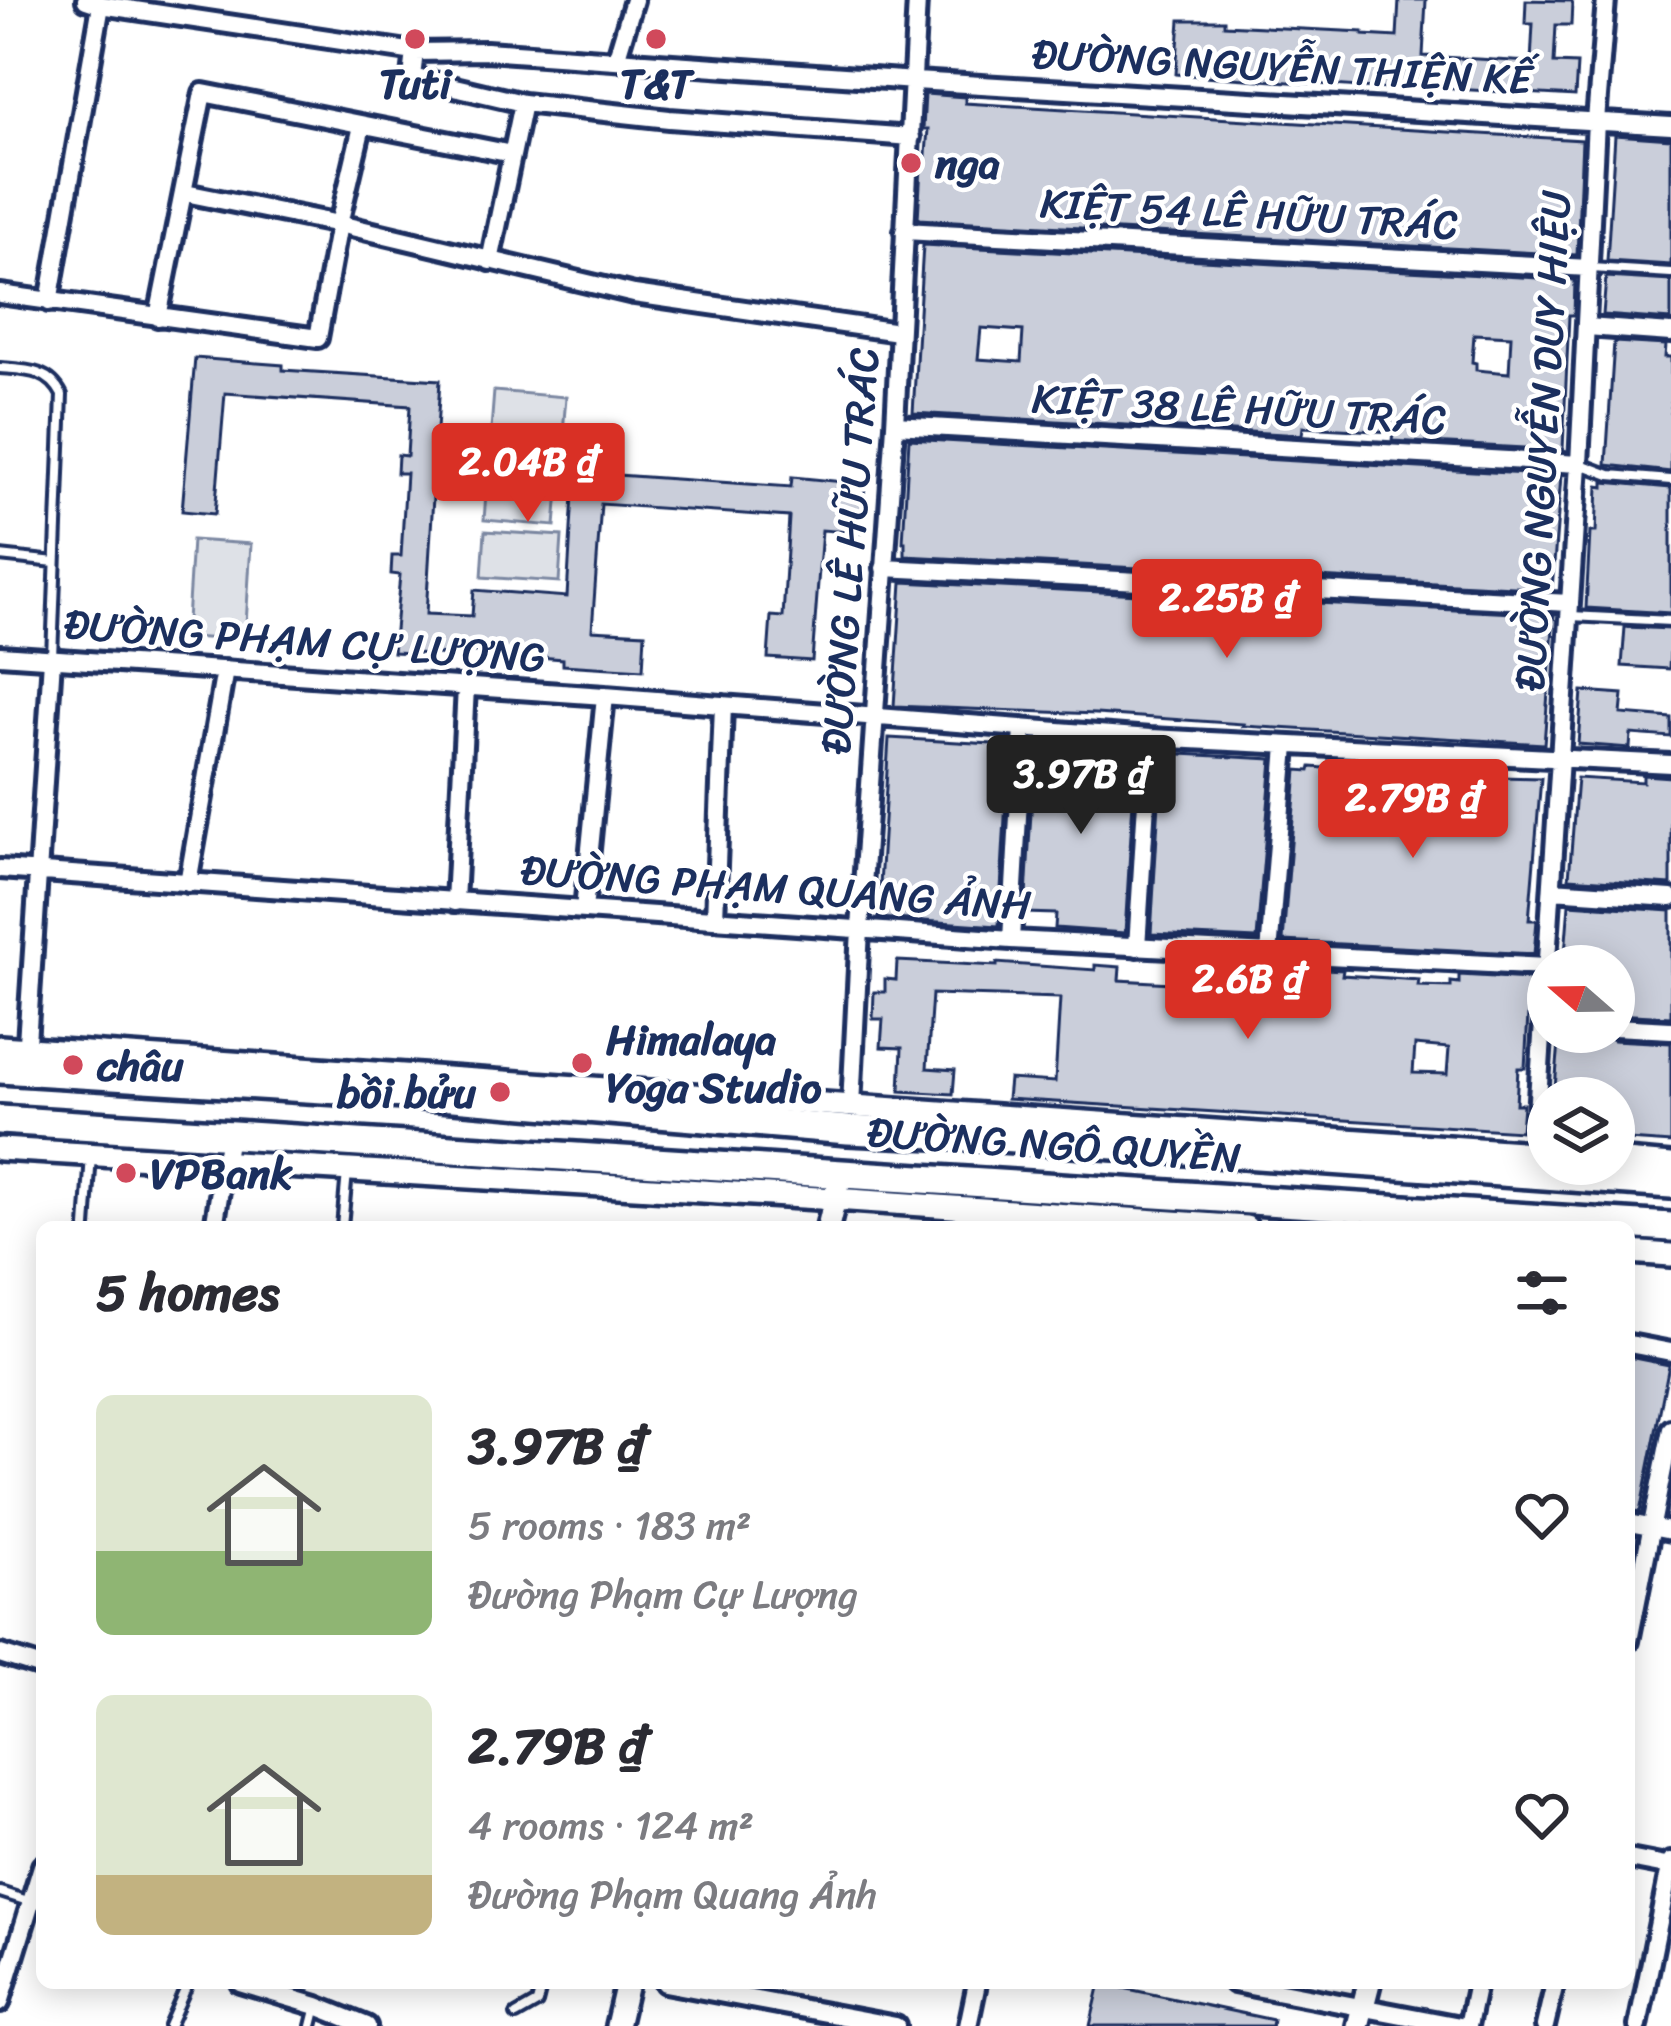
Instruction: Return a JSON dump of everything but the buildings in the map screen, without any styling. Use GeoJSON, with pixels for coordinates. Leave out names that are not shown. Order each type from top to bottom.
{"type":"FeatureCollection","features":[{"type":"Feature","properties":{"kind":"highway","name":"ĐƯỜNG NGÔ QUYỀN"},"geometry":{"type":"LineString","coordinates":[[17,1063],[453,1097],[849,1118],[1000,1137],[1527,1160]]}},
{"type":"Feature","properties":{"kind":"highway"},"geometry":{"type":"LineString","coordinates":[[837,1185],[849,1118]]}},
{"type":"Feature","properties":{"kind":"highway","name":"ĐƯỜNG NGÔ QUYỀN"},"geometry":{"type":"LineString","coordinates":[[0,1120],[226,1148],[1503,1221]]}},
{"type":"Feature","properties":{"kind":"highway","name":"ĐƯỜNG NGÔ QUYỀN"},"geometry":{"type":"LineString","coordinates":[[1635,1178],[1671,1184]]}},
{"type":"Feature","properties":{"kind":"highway","name":"ĐƯỜNG NGÔ QUYỀN"},"geometry":{"type":"LineString","coordinates":[[1635,1226],[1671,1227]]}},
{"type":"Feature","properties":{"kind":"street"},"geometry":{"type":"LineString","coordinates":[[616,60],[634,0]]}},
{"type":"Feature","properties":{"kind":"street","name":"ĐƯỜNG LÊ HỮU TRÁC"},"geometry":{"type":"LineString","coordinates":[[849,1118],[895,424],[917,0]]}},
{"type":"Feature","properties":{"kind":"street","name":"ĐƯỜNG NGUYỄN DUY HIỆU"},"geometry":{"type":"LineString","coordinates":[[1548,945],[1606,0]]}},
{"type":"Feature","properties":{"kind":"street","name":"ĐƯỜNG NGUYỄN THIỆN KẾ"},"geometry":{"type":"LineString","coordinates":[[49,302],[94,2],[416,52],[487,51],[1671,126]]}},
{"type":"Feature","properties":{"kind":"street"},"geometry":{"type":"LineString","coordinates":[[416,52],[412,77],[523,103],[911,137]]}},
{"type":"Feature","properties":{"kind":"street"},"geometry":{"type":"LineString","coordinates":[[158,317],[203,93],[512,154]]}},
{"type":"Feature","properties":{"kind":"street"},"geometry":{"type":"LineString","coordinates":[[490,261],[523,103]]}},
{"type":"Feature","properties":{"kind":"street"},"geometry":{"type":"LineString","coordinates":[[0,294],[318,338],[362,126]]}},
{"type":"Feature","properties":{"kind":"street"},"geometry":{"type":"LineString","coordinates":[[185,193],[634,293],[898,332]]}},
{"type":"Feature","properties":{"kind":"street","name":"KIỆT 54 LÊ HỮU TRÁC"},"geometry":{"type":"LineString","coordinates":[[904,231],[1589,268]]}},
{"type":"Feature","properties":{"kind":"street"},"geometry":{"type":"LineString","coordinates":[[1587,328],[1671,333]]}},
{"type":"Feature","properties":{"kind":"street","name":"KIỆT 38 LÊ HỮU TRÁC"},"geometry":{"type":"LineString","coordinates":[[895,424],[1580,464]]}},
{"type":"Feature","properties":{"kind":"street"},"geometry":{"type":"LineString","coordinates":[[884,568],[1570,609]]}},
{"type":"Feature","properties":{"kind":"street","name":"ĐƯỜNG PHẠM CỰ LƯỢNG"},"geometry":{"type":"LineString","coordinates":[[0,655],[1150,738],[1671,764]]}},
{"type":"Feature","properties":{"kind":"street"},"geometry":{"type":"LineString","coordinates":[[17,1063],[38,872],[52,658]]}},
{"type":"Feature","properties":{"kind":"street"},"geometry":{"type":"LineString","coordinates":[[188,883],[225,670]]}},
{"type":"Feature","properties":{"kind":"street"},"geometry":{"type":"LineString","coordinates":[[455,902],[466,687]]}},
{"type":"Feature","properties":{"kind":"street","name":"ĐƯỜNG PHẠM CỰ LƯỢNG"},"geometry":{"type":"LineString","coordinates":[[584,910],[605,696]]}},
{"type":"Feature","properties":{"kind":"street"},"geometry":{"type":"LineString","coordinates":[[715,919],[723,706]]}},
{"type":"Feature","properties":{"kind":"street"},"geometry":{"type":"LineString","coordinates":[[1011,940],[1023,728]]}},
{"type":"Feature","properties":{"kind":"street"},"geometry":{"type":"LineString","coordinates":[[1136,947],[1150,738]]}},
{"type":"Feature","properties":{"kind":"street"},"geometry":{"type":"LineString","coordinates":[[1269,954],[1286,746]]}},
{"type":"Feature","properties":{"kind":"street","name":"ĐƯỜNG PHẠM QUANG ẢNH"},"geometry":{"type":"LineString","coordinates":[[0,869],[1011,940],[1527,966]]}},
{"type":"Feature","properties":{"kind":"street"},"geometry":{"type":"LineString","coordinates":[[1552,890],[1671,898]]}},
{"type":"Feature","properties":{"kind":"street"},"geometry":{"type":"LineString","coordinates":[[1635,1028],[1671,1030]]}},
{"type":"Feature","properties":{"kind":"street","name":"ĐƯỜNG NGÔ QUYỀN"},"geometry":{"type":"LineString","coordinates":[[0,1047],[17,1063]]}},
{"type":"Feature","properties":{"kind":"street"},"geometry":{"type":"LineString","coordinates":[[215,1221],[226,1148]]}},
{"type":"Feature","properties":{"kind":"street","name":"ĐƯỜNG NGÔ QUYỀN"},"geometry":{"type":"LineString","coordinates":[[0,1149],[91,1153],[226,1148],[347,1171],[837,1185],[1188,1221]]}},
{"type":"Feature","properties":{"kind":"street"},"geometry":{"type":"LineString","coordinates":[[1635,1162],[1671,1166]]}},
{"type":"Feature","properties":{"kind":"street"},"geometry":{"type":"LineString","coordinates":[[829,1221],[837,1185]]}},
{"type":"Feature","properties":{"kind":"street"},"geometry":{"type":"LineString","coordinates":[[1635,1252],[1671,1255]]}},
{"type":"Feature","properties":{"kind":"street"},"geometry":{"type":"LineString","coordinates":[[1635,1345],[1671,1352]]}},
{"type":"Feature","properties":{"kind":"street"},"geometry":{"type":"LineString","coordinates":[[1635,1621],[1662,1529],[1671,1429]]}},
{"type":"Feature","properties":{"kind":"street"},"geometry":{"type":"LineString","coordinates":[[0,1654],[36,1665]]}},
{"type":"Feature","properties":{"kind":"street"},"geometry":{"type":"LineString","coordinates":[[1635,1860],[1671,1865],[1639,2026]]}},
{"type":"Feature","properties":{"kind":"street"},"geometry":{"type":"LineString","coordinates":[[0,2003],[36,1907]]}},
{"type":"Feature","properties":{"kind":"street"},"geometry":{"type":"LineString","coordinates":[[260,1989],[367,2026]]}},
{"type":"Feature","properties":{"kind":"street"},"geometry":{"type":"LineString","coordinates":[[616,2026],[625,1989]]}},
{"type":"Feature","properties":{"kind":"street"},"geometry":{"type":"LineString","coordinates":[[697,1989],[896,2026]]}},
{"type":"Feature","properties":{"kind":"street"},"geometry":{"type":"LineString","coordinates":[[968,2026],[976,1989]]}},
{"type":"Feature","properties":{"kind":"street"},"geometry":{"type":"LineString","coordinates":[[1256,1989],[1359,2017],[1464,2026],[1475,1989]]}},
{"type":"Feature","properties":{"kind":"street"},"geometry":{"type":"LineString","coordinates":[[1545,2026],[1554,1989]]}},
{"type":"Feature","properties":{"kind":"lane"},"geometry":{"type":"LineString","coordinates":[[1589,268],[1671,273]]}},
{"type":"Feature","properties":{"kind":"lane"},"geometry":{"type":"LineString","coordinates":[[0,368],[41,373],[62,395],[52,658]]}},
{"type":"Feature","properties":{"kind":"lane"},"geometry":{"type":"LineString","coordinates":[[1580,464],[1610,476],[1671,480]]}},
{"type":"Feature","properties":{"kind":"lane"},"geometry":{"type":"LineString","coordinates":[[0,556],[55,562]]}},
{"type":"Feature","properties":{"kind":"lane"},"geometry":{"type":"LineString","coordinates":[[1570,609],[1671,621]]}},
{"type":"Feature","properties":{"kind":"lane"},"geometry":{"type":"LineString","coordinates":[[86,1221],[91,1153]]}},
{"type":"Feature","properties":{"kind":"lane"},"geometry":{"type":"LineString","coordinates":[[343,1221],[347,1171]]}},
{"type":"Feature","properties":{"kind":"lane"},"geometry":{"type":"LineString","coordinates":[[0,1892],[36,1904]]}},
{"type":"Feature","properties":{"kind":"lane"},"geometry":{"type":"LineString","coordinates":[[169,2026],[185,1989]]}},
{"type":"Feature","properties":{"kind":"lane"},"geometry":{"type":"LineString","coordinates":[[516,2015],[537,2002],[540,1989]]}},
{"type":"Feature","properties":{"kind":"lane"},"geometry":{"type":"LineString","coordinates":[[312,2026],[317,2006]]}},
{"type":"Feature","properties":{"kind":"shaded area"},"geometry":{"type":"Polygon","coordinates":[[[494,391],[566,397],[555,526],[484,520],[494,391]]]}},
{"type":"Feature","properties":{"kind":"shaded area"},"geometry":{"type":"Polygon","coordinates":[[[485,531],[562,536],[559,582],[482,577],[485,531]]]}},
{"type":"Feature","properties":{"kind":"shaded area"},"geometry":{"type":"Polygon","coordinates":[[[192,540],[251,544],[245,640],[186,637],[192,540]]]}},
{"type":"Feature","properties":{"kind":"place","name":"Tuti"},"geometry":{"type":"Point","coordinates":[415,39]}},
{"type":"Feature","properties":{"kind":"place","name":"T&T"},"geometry":{"type":"Point","coordinates":[656,39]}},
{"type":"Feature","properties":{"kind":"place","name":"nga"},"geometry":{"type":"Point","coordinates":[911,163]}},
{"type":"Feature","properties":{"kind":"place","name":"Himalaya Yoga Studio"},"geometry":{"type":"Point","coordinates":[582,1063]}},
{"type":"Feature","properties":{"kind":"place","name":"châu"},"geometry":{"type":"Point","coordinates":[73,1065]}},
{"type":"Feature","properties":{"kind":"place","name":"bồi bửu"},"geometry":{"type":"Point","coordinates":[500,1092]}},
{"type":"Feature","properties":{"kind":"place","name":"VPBank"},"geometry":{"type":"Point","coordinates":[126,1173]}}]}
